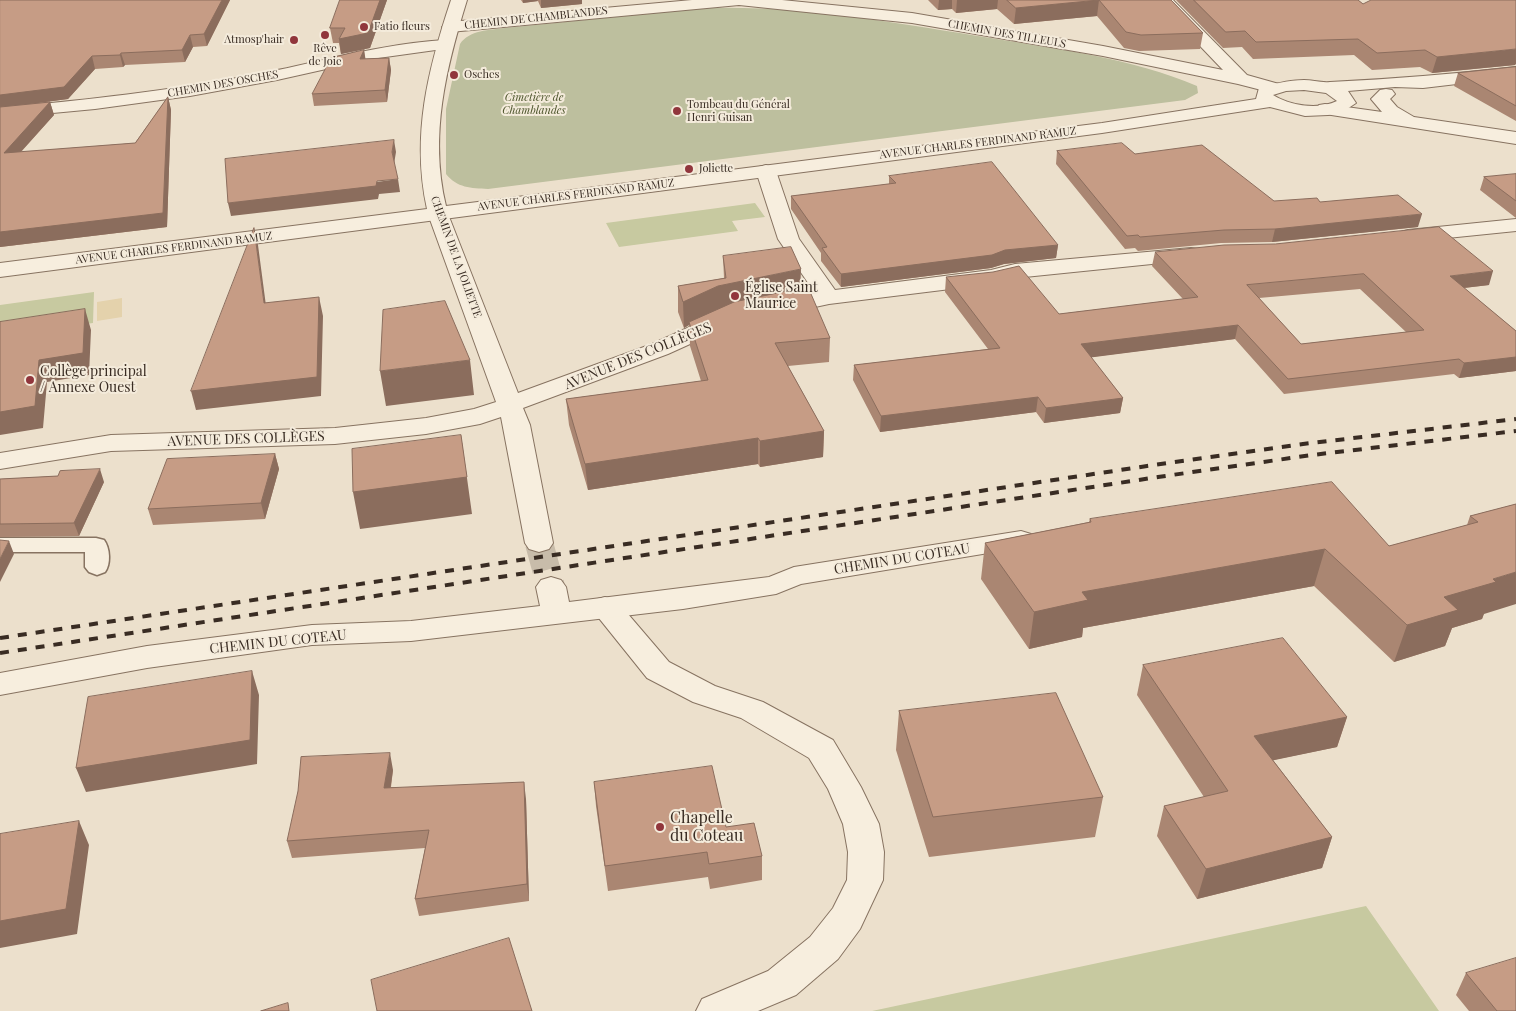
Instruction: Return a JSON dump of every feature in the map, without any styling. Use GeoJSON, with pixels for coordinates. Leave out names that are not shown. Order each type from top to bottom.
{"type":"FeatureCollection","features":[{"type":"Feature","properties":{"kind":"street","name":"CHEMIN DE LA JOLIETTE"},"geometry":{"type":"LineString","coordinates":[[459,0],[447,36],[430,108],[428,135],[430,181],[438,214],[512,406]]}},
{"type":"Feature","properties":{"kind":"street","name":"CHEMIN DE CHAMBLANDES"},"geometry":{"type":"LineString","coordinates":[[447,36],[739,0]]}},
{"type":"Feature","properties":{"kind":"street","name":"CHEMIN DES TILLEULS"},"geometry":{"type":"LineString","coordinates":[[739,0],[912,18],[1044,40],[1241,79],[1296,109],[1325,109]]}},
{"type":"Feature","properties":{"kind":"street"},"geometry":{"type":"LineString","coordinates":[[1164,0],[1241,79]]}},
{"type":"Feature","properties":{"kind":"street","name":"CHEMIN DES OSCHES"},"geometry":{"type":"LineString","coordinates":[[0,113],[169,94],[255,79],[447,36]]}},
{"type":"Feature","properties":{"kind":"street"},"geometry":{"type":"LineString","coordinates":[[1326,88],[1395,82],[1423,83],[1516,72]]}},
{"type":"Feature","properties":{"kind":"street"},"geometry":{"type":"LineString","coordinates":[[1325,109],[1340,107],[1346,101],[1403,91],[1423,83]]}},
{"type":"Feature","properties":{"kind":"street","name":"AVENUE CHARLES FERDINAND RAMUZ"},"geometry":{"type":"LineString","coordinates":[[0,270],[1102,128],[1272,95],[1304,85],[1326,88]]}},
{"type":"Feature","properties":{"kind":"street"},"geometry":{"type":"LineString","coordinates":[[1326,88],[1338,92],[1346,101],[1408,121]]}},
{"type":"Feature","properties":{"kind":"street"},"geometry":{"type":"LineString","coordinates":[[1386,94],[1380,99],[1390,111],[1408,121]]}},
{"type":"Feature","properties":{"kind":"street"},"geometry":{"type":"LineString","coordinates":[[1325,109],[1516,138]]}},
{"type":"Feature","properties":{"kind":"street"},"geometry":{"type":"LineString","coordinates":[[766,171],[790,239],[828,297]]}},
{"type":"Feature","properties":{"kind":"street"},"geometry":{"type":"LineString","coordinates":[[1389,238],[1516,225]]}},
{"type":"Feature","properties":{"kind":"street","name":"AVENUE DES COLLÈGES"},"geometry":{"type":"LineString","coordinates":[[0,461],[112,444],[335,436],[417,427],[480,416],[512,406],[660,349],[727,319],[828,297],[991,277],[1015,271],[1211,252]]}},
{"type":"Feature","properties":{"kind":"street"},"geometry":{"type":"LineString","coordinates":[[512,406],[539,543]]}},
{"type":"Feature","properties":{"kind":"street","name":"CHEMIN DU COTEAU"},"geometry":{"type":"LineString","coordinates":[[0,684],[147,657],[312,635],[411,631],[554,600],[605,607],[683,600],[776,585],[794,576],[1046,536]]}},
{"type":"Feature","properties":{"kind":"street"},"geometry":{"type":"LineString","coordinates":[[605,607],[658,670],[704,694],[752,710],[820,749],[844,787],[861,824],[866,852],[865,880],[847,918],[824,948],[782,983],[716,1011]]}},
{"type":"Feature","properties":{"kind":"lane"},"geometry":{"type":"LineString","coordinates":[[0,545],[96,545],[97,567]]}},
{"type":"Feature","properties":{"kind":"green space","name":"Cimetière de Chamblandes"},"geometry":{"type":"Polygon","coordinates":[[[706,8],[777,9],[849,16],[1070,51],[1147,68],[1172,76],[1197,86],[1198,93],[1185,100],[488,189],[470,188],[460,185],[446,174],[446,109],[460,44],[464,39],[474,33],[493,29],[706,8]]]}},
{"type":"Feature","properties":{"kind":"green space"},"geometry":{"type":"Polygon","coordinates":[[[755,203],[765,217],[732,221],[738,231],[619,247],[606,223],[755,203]]]}},
{"type":"Feature","properties":{"kind":"green space"},"geometry":{"type":"Polygon","coordinates":[[[94,292],[93,323],[0,336],[0,305],[94,292]]]}},
{"type":"Feature","properties":{"kind":"green space"},"geometry":{"type":"Polygon","coordinates":[[[1366,906],[1439,1011],[872,1011],[1366,906]]]}},
{"type":"Feature","properties":{"kind":"sand"},"geometry":{"type":"Polygon","coordinates":[[[122,298],[122,317],[97,321],[97,302],[122,298]]]}},
{"type":"Feature","properties":{"kind":"building"},"geometry":{"type":"Polygon","coordinates":[[[0,0],[222,0],[204,34],[190,35],[182,50],[92,56],[64,87],[0,95],[0,0]]]}},
{"type":"Feature","properties":{"kind":"building"},"geometry":{"type":"Polygon","coordinates":[[[340,0],[380,0],[368,33],[339,39],[345,28],[330,28],[340,0]]]}},
{"type":"Feature","properties":{"kind":"building"},"geometry":{"type":"Polygon","coordinates":[[[1007,0],[1099,0],[1016,8],[1007,0]]]}},
{"type":"Feature","properties":{"kind":"building"},"geometry":{"type":"Polygon","coordinates":[[[1099,0],[1171,0],[1203,33],[1141,35],[1126,32],[1099,0]]]}},
{"type":"Feature","properties":{"kind":"building"},"geometry":{"type":"Polygon","coordinates":[[[1194,0],[1358,0],[1363,4],[1371,0],[1516,0],[1516,49],[1437,57],[1425,50],[1377,53],[1358,39],[1256,42],[1245,31],[1226,32],[1194,0]]]}},
{"type":"Feature","properties":{"kind":"building"},"geometry":{"type":"Polygon","coordinates":[[[364,50],[360,59],[389,58],[385,90],[312,94],[331,58],[364,50]]]}},
{"type":"Feature","properties":{"kind":"building"},"geometry":{"type":"Polygon","coordinates":[[[1516,67],[1516,106],[1458,73],[1516,67]]]}},
{"type":"Feature","properties":{"kind":"building"},"geometry":{"type":"Polygon","coordinates":[[[168,97],[163,213],[0,232],[0,107],[50,102],[4,153],[135,143],[168,97]]]}},
{"type":"Feature","properties":{"kind":"building"},"geometry":{"type":"Polygon","coordinates":[[[394,140],[392,152],[398,179],[377,181],[376,186],[228,203],[225,159],[394,140]]]}},
{"type":"Feature","properties":{"kind":"building"},"geometry":{"type":"Polygon","coordinates":[[[1122,143],[1135,154],[1202,145],[1274,201],[1317,198],[1320,202],[1398,195],[1422,214],[1275,229],[1224,230],[1140,237],[1138,235],[1127,236],[1057,151],[1122,143]]]}},
{"type":"Feature","properties":{"kind":"building"},"geometry":{"type":"Polygon","coordinates":[[[992,162],[1058,245],[1005,250],[992,255],[841,274],[822,248],[827,247],[791,196],[896,183],[889,176],[992,162]]]}},
{"type":"Feature","properties":{"kind":"building"},"geometry":{"type":"Polygon","coordinates":[[[1516,174],[1516,201],[1484,177],[1516,174]]]}},
{"type":"Feature","properties":{"kind":"building"},"geometry":{"type":"Polygon","coordinates":[[[1439,227],[1493,271],[1450,276],[1516,331],[1516,357],[1464,363],[1459,359],[1288,379],[1238,325],[1081,344],[1123,398],[1046,408],[1038,397],[881,416],[854,365],[1000,348],[946,277],[993,272],[1019,266],[1059,314],[1198,297],[1155,252],[1224,245],[1275,244],[1439,227]],[[1364,274],[1247,285],[1301,344],[1424,330],[1364,274]]]}},
{"type":"Feature","properties":{"kind":"building"},"geometry":{"type":"Polygon","coordinates":[[[254,228],[264,303],[319,297],[317,377],[191,391],[254,228]]]}},
{"type":"Feature","properties":{"kind":"building"},"geometry":{"type":"Polygon","coordinates":[[[791,247],[801,269],[718,286],[683,302],[678,286],[726,278],[723,256],[791,247]]]}},
{"type":"Feature","properties":{"kind":"building"},"geometry":{"type":"Polygon","coordinates":[[[808,287],[830,338],[775,343],[824,431],[760,441],[758,438],[585,464],[566,399],[708,380],[689,322],[734,302],[808,287]]]}},
{"type":"Feature","properties":{"kind":"building"},"geometry":{"type":"Polygon","coordinates":[[[445,301],[470,360],[380,371],[383,310],[445,301]]]}},
{"type":"Feature","properties":{"kind":"building"},"geometry":{"type":"Polygon","coordinates":[[[85,309],[83,353],[39,360],[35,406],[0,412],[0,322],[85,309]]]}},
{"type":"Feature","properties":{"kind":"building"},"geometry":{"type":"Polygon","coordinates":[[[461,435],[467,477],[353,492],[352,449],[461,435]]]}},
{"type":"Feature","properties":{"kind":"building"},"geometry":{"type":"Polygon","coordinates":[[[275,454],[261,503],[148,509],[167,459],[275,454]]]}},
{"type":"Feature","properties":{"kind":"building"},"geometry":{"type":"Polygon","coordinates":[[[100,469],[74,523],[0,524],[0,479],[58,476],[60,471],[100,469]]]}},
{"type":"Feature","properties":{"kind":"building"},"geometry":{"type":"Polygon","coordinates":[[[1332,482],[1389,546],[1478,522],[1470,516],[1516,504],[1516,572],[1493,579],[1496,582],[1444,597],[1458,610],[1407,625],[1325,549],[1082,592],[1088,600],[1034,612],[985,543],[1091,522],[1090,519],[1332,482]]]}},
{"type":"Feature","properties":{"kind":"building"},"geometry":{"type":"Polygon","coordinates":[[[0,540],[9,541],[0,559],[0,540]]]}},
{"type":"Feature","properties":{"kind":"building"},"geometry":{"type":"Polygon","coordinates":[[[1283,638],[1347,717],[1254,736],[1332,837],[1206,869],[1164,806],[1228,791],[1143,665],[1283,638]]]}},
{"type":"Feature","properties":{"kind":"building"},"geometry":{"type":"Polygon","coordinates":[[[252,671],[250,740],[76,768],[88,697],[252,671]]]}},
{"type":"Feature","properties":{"kind":"building"},"geometry":{"type":"Polygon","coordinates":[[[1056,693],[1103,797],[933,817],[899,711],[1056,693]]]}},
{"type":"Feature","properties":{"kind":"building"},"geometry":{"type":"Polygon","coordinates":[[[390,753],[384,788],[524,782],[527,884],[415,899],[429,830],[287,841],[298,791],[301,757],[390,753]]]}},
{"type":"Feature","properties":{"kind":"building"},"geometry":{"type":"Polygon","coordinates":[[[712,766],[726,827],[754,823],[762,856],[709,864],[707,852],[605,866],[594,782],[712,766]]]}},
{"type":"Feature","properties":{"kind":"building"},"geometry":{"type":"Polygon","coordinates":[[[79,821],[66,909],[0,921],[0,834],[79,821]]]}},
{"type":"Feature","properties":{"kind":"building"},"geometry":{"type":"Polygon","coordinates":[[[509,938],[532,1011],[377,1011],[371,980],[509,938]]]}},
{"type":"Feature","properties":{"kind":"building"},"geometry":{"type":"Polygon","coordinates":[[[1516,958],[1516,1011],[1497,1011],[1466,973],[1516,958]]]}},
{"type":"Feature","properties":{"kind":"building"},"geometry":{"type":"Polygon","coordinates":[[[288,1003],[289,1011],[261,1011],[288,1003]]]}},
{"type":"Feature","properties":{"kind":"tunnel"},"geometry":{"type":"LineString","coordinates":[[539,543],[551,587]]}},
{"type":"Feature","properties":{"kind":"railway"},"geometry":{"type":"LineString","coordinates":[[0,638],[1147,466],[1303,444],[1516,419]]}},
{"type":"Feature","properties":{"kind":"railway"},"geometry":{"type":"LineString","coordinates":[[0,653],[1158,477],[1312,455],[1516,431]]}},
{"type":"Feature","properties":{"kind":"place","name":"Fatio fleurs"},"geometry":{"type":"Point","coordinates":[364,27]}},
{"type":"Feature","properties":{"kind":"place","name":"Rêve de Joie"},"geometry":{"type":"Point","coordinates":[325,35]}},
{"type":"Feature","properties":{"kind":"place","name":"Atmosp'hair"},"geometry":{"type":"Point","coordinates":[294,40]}},
{"type":"Feature","properties":{"kind":"place","name":"Osches"},"geometry":{"type":"Point","coordinates":[454,75]}},
{"type":"Feature","properties":{"kind":"place","name":"Tombeau du Général Henri Guisan"},"geometry":{"type":"Point","coordinates":[677,111]}},
{"type":"Feature","properties":{"kind":"place","name":"Joliette"},"geometry":{"type":"Point","coordinates":[689,169]}},
{"type":"Feature","properties":{"kind":"place","name":"Église Saint Maurice"},"geometry":{"type":"Point","coordinates":[735,296]}},
{"type":"Feature","properties":{"kind":"place","name":"Collège principal / Annexe Ouest"},"geometry":{"type":"Point","coordinates":[30,380]}},
{"type":"Feature","properties":{"kind":"place","name":"Chapelle du Coteau"},"geometry":{"type":"Point","coordinates":[660,827]}}]}
